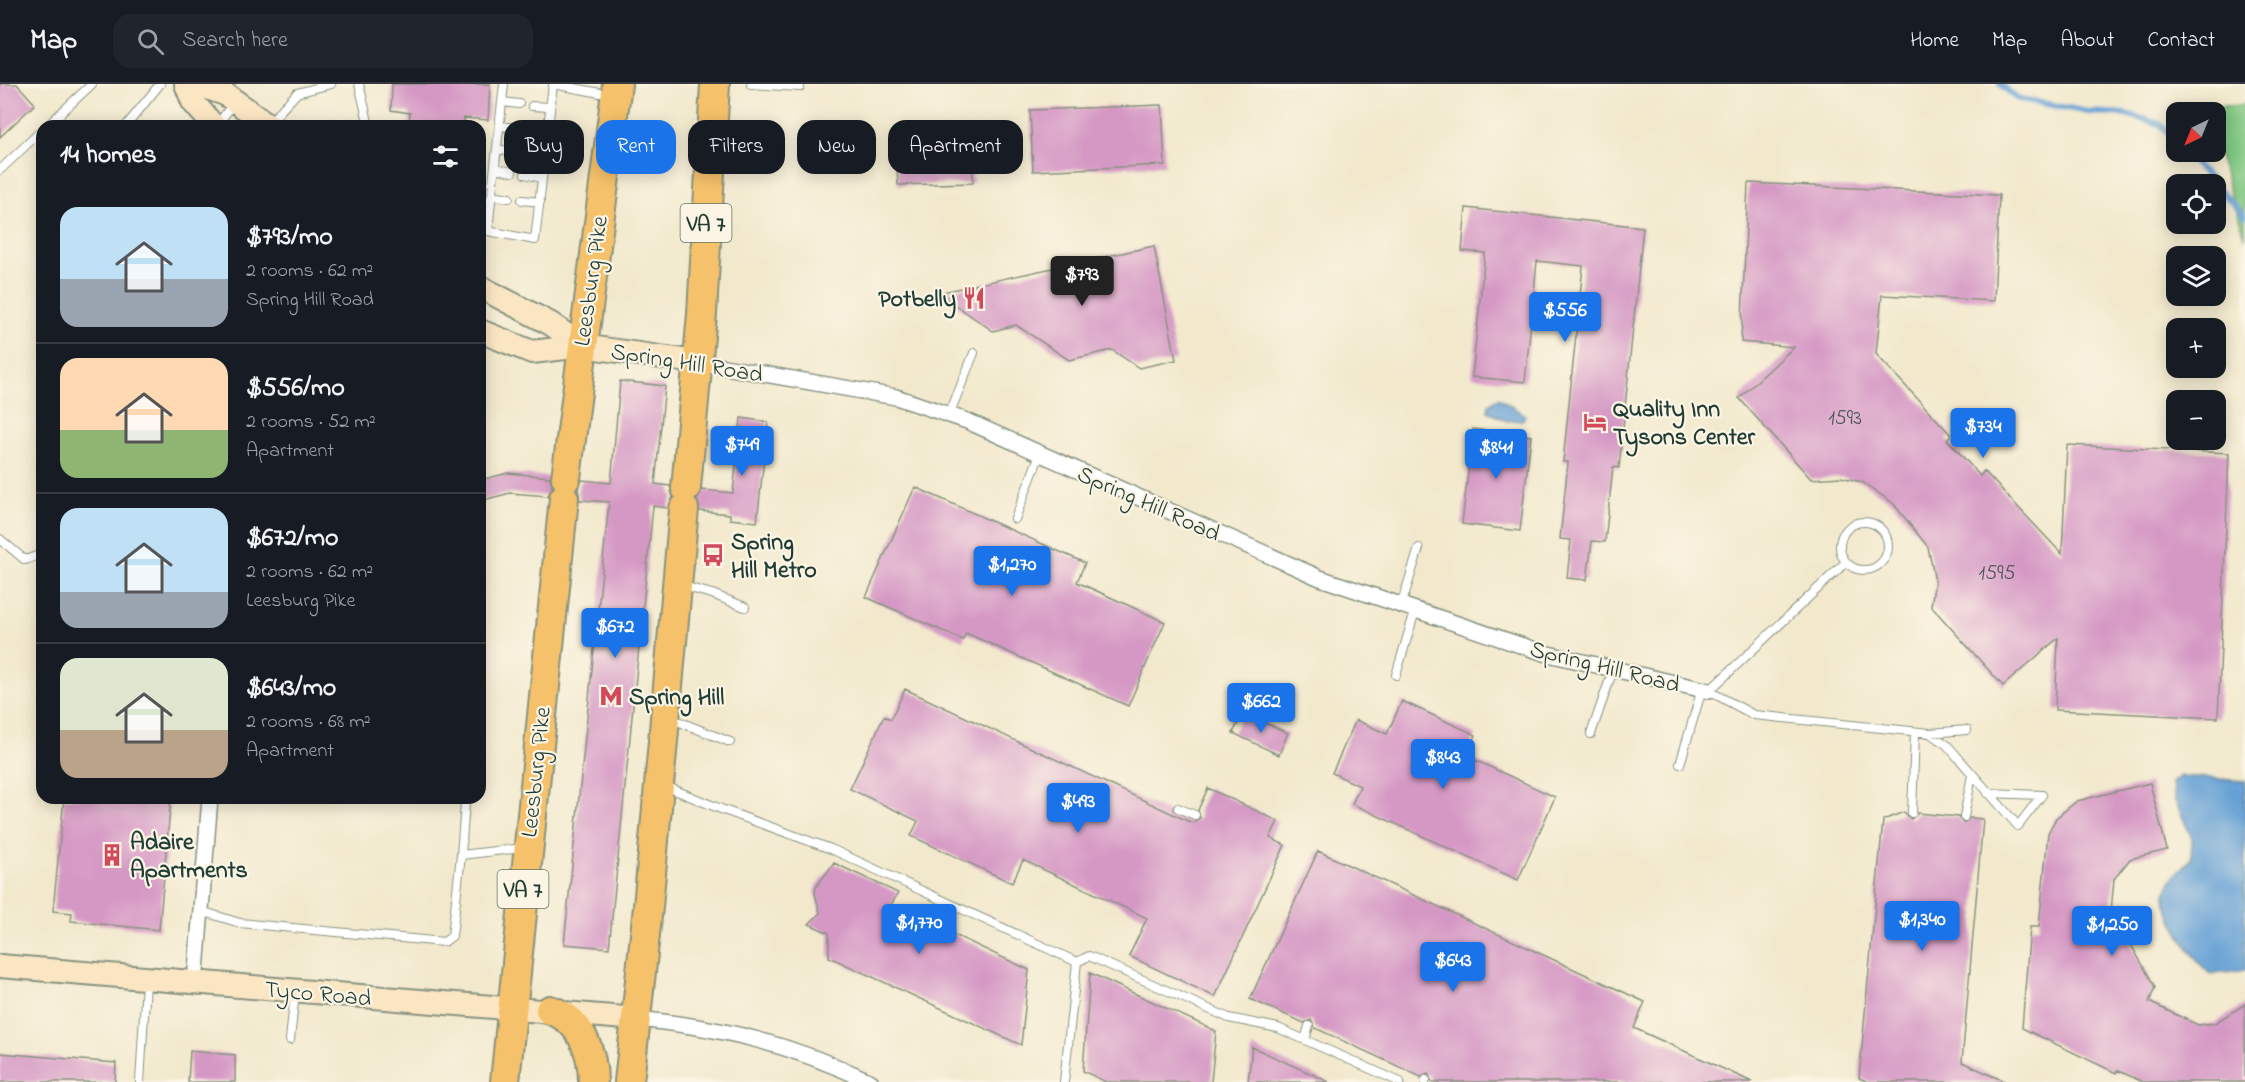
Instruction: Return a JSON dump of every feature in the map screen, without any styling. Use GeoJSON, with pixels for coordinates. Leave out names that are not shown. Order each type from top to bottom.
{"type":"FeatureCollection","features":[{"type":"Feature","properties":{"kind":"highway","name":"VA 7"},"geometry":{"type":"LineString","coordinates":[[629,1082],[666,716],[702,314],[716,84]]}},
{"type":"Feature","properties":{"kind":"highway","name":"Leesburg Pike"},"geometry":{"type":"LineString","coordinates":[[505,1082],[565,488],[616,90]]}},
{"type":"Feature","properties":{"kind":"highway"},"geometry":{"type":"LineString","coordinates":[[550,1010],[566,1016],[577,1027],[591,1058],[593,1082]]}},
{"type":"Feature","properties":{"kind":"street"},"geometry":{"type":"LineString","coordinates":[[186,84],[193,102],[210,120]]}},
{"type":"Feature","properties":{"kind":"street"},"geometry":{"type":"LineString","coordinates":[[196,84],[205,85],[236,101],[262,120]]}},
{"type":"Feature","properties":{"kind":"street","name":"Spring Hill Road"},"geometry":{"type":"LineString","coordinates":[[486,290],[551,324],[582,346]]}},
{"type":"Feature","properties":{"kind":"street","name":"Spring Hill Road"},"geometry":{"type":"LineString","coordinates":[[486,333],[532,352],[582,346],[863,389],[949,415],[1040,453],[1300,570],[1408,609],[1544,653],[1706,690]]}},
{"type":"Feature","properties":{"kind":"street"},"geometry":{"type":"LineString","coordinates":[[195,983],[210,804]]}},
{"type":"Feature","properties":{"kind":"street","name":"Tyco Road"},"geometry":{"type":"LineString","coordinates":[[0,966],[637,1019]]}},
{"type":"Feature","properties":{"kind":"street"},"geometry":{"type":"LineString","coordinates":[[637,1019],[700,1026],[769,1041],[827,1061],[871,1082]]}},
{"type":"Feature","properties":{"kind":"lane"},"geometry":{"type":"LineString","coordinates":[[54,120],[93,84]]}},
{"type":"Feature","properties":{"kind":"lane"},"geometry":{"type":"LineString","coordinates":[[131,120],[160,84]]}},
{"type":"Feature","properties":{"kind":"lane"},"geometry":{"type":"LineString","coordinates":[[273,120],[297,93],[331,84]]}},
{"type":"Feature","properties":{"kind":"lane"},"geometry":{"type":"LineString","coordinates":[[359,84],[368,120]]}},
{"type":"Feature","properties":{"kind":"lane"},"geometry":{"type":"LineString","coordinates":[[504,84],[488,231],[535,240],[543,174]]}},
{"type":"Feature","properties":{"kind":"lane"},"geometry":{"type":"LineString","coordinates":[[549,120],[553,84],[616,90]]}},
{"type":"Feature","properties":{"kind":"lane"},"geometry":{"type":"LineString","coordinates":[[751,84],[800,87]]}},
{"type":"Feature","properties":{"kind":"lane"},"geometry":{"type":"LineString","coordinates":[[220,120],[236,101]]}},
{"type":"Feature","properties":{"kind":"lane"},"geometry":{"type":"LineString","coordinates":[[502,102],[519,104]]}},
{"type":"Feature","properties":{"kind":"lane"},"geometry":{"type":"LineString","coordinates":[[532,106],[550,107]]}},
{"type":"Feature","properties":{"kind":"lane"},"geometry":{"type":"LineString","coordinates":[[500,126],[504,126]]}},
{"type":"Feature","properties":{"kind":"lane"},"geometry":{"type":"LineString","coordinates":[[0,170],[36,136]]}},
{"type":"Feature","properties":{"kind":"lane"},"geometry":{"type":"LineString","coordinates":[[497,149],[504,150]]}},
{"type":"Feature","properties":{"kind":"lane"},"geometry":{"type":"LineString","coordinates":[[495,168],[504,170]]}},
{"type":"Feature","properties":{"kind":"lane"},"geometry":{"type":"LineString","coordinates":[[525,174],[542,178]]}},
{"type":"Feature","properties":{"kind":"lane"},"geometry":{"type":"LineString","coordinates":[[486,198],[509,198]]}},
{"type":"Feature","properties":{"kind":"lane"},"geometry":{"type":"LineString","coordinates":[[522,200],[540,202]]}},
{"type":"Feature","properties":{"kind":"lane"},"geometry":{"type":"LineString","coordinates":[[949,415],[974,353]]}},
{"type":"Feature","properties":{"kind":"lane"},"geometry":{"type":"LineString","coordinates":[[1015,519],[1040,453]]}},
{"type":"Feature","properties":{"kind":"lane"},"geometry":{"type":"LineString","coordinates":[[1865,522],[1882,530],[1888,547],[1880,563],[1863,570],[1846,562],[1840,544],[1848,528],[1865,522]]}},
{"type":"Feature","properties":{"kind":"lane"},"geometry":{"type":"LineString","coordinates":[[0,539],[25,560],[36,556]]}},
{"type":"Feature","properties":{"kind":"lane"},"geometry":{"type":"LineString","coordinates":[[1396,675],[1419,548]]}},
{"type":"Feature","properties":{"kind":"lane"},"geometry":{"type":"LineString","coordinates":[[1680,764],[1706,690],[1846,562]]}},
{"type":"Feature","properties":{"kind":"lane"},"geometry":{"type":"LineString","coordinates":[[678,585],[712,594],[745,607]]}},
{"type":"Feature","properties":{"kind":"lane"},"geometry":{"type":"LineString","coordinates":[[1591,734],[1613,670]]}},
{"type":"Feature","properties":{"kind":"lane"},"geometry":{"type":"LineString","coordinates":[[1706,690],[1754,715],[1915,732],[1967,730]]}},
{"type":"Feature","properties":{"kind":"lane"},"geometry":{"type":"LineString","coordinates":[[666,716],[730,742]]}},
{"type":"Feature","properties":{"kind":"lane"},"geometry":{"type":"LineString","coordinates":[[1912,813],[1915,732]]}},
{"type":"Feature","properties":{"kind":"lane"},"geometry":{"type":"LineString","coordinates":[[1930,733],[1947,745],[1972,775],[1988,793],[2018,826],[2042,795],[1988,793]]}},
{"type":"Feature","properties":{"kind":"lane"},"geometry":{"type":"LineString","coordinates":[[1964,817],[1972,775]]}},
{"type":"Feature","properties":{"kind":"lane"},"geometry":{"type":"LineString","coordinates":[[659,783],[721,809],[831,849],[1077,962]]}},
{"type":"Feature","properties":{"kind":"lane"},"geometry":{"type":"LineString","coordinates":[[201,911],[240,923],[444,942],[452,936],[465,804]]}},
{"type":"Feature","properties":{"kind":"lane"},"geometry":{"type":"LineString","coordinates":[[1178,808],[1195,816]]}},
{"type":"Feature","properties":{"kind":"lane"},"geometry":{"type":"LineString","coordinates":[[461,855],[527,847]]}},
{"type":"Feature","properties":{"kind":"lane"},"geometry":{"type":"LineString","coordinates":[[1077,962],[1089,956],[1229,1018],[1278,1028],[1400,1082]]}},
{"type":"Feature","properties":{"kind":"lane"},"geometry":{"type":"LineString","coordinates":[[1064,1082],[1077,962]]}},
{"type":"Feature","properties":{"kind":"lane"},"geometry":{"type":"LineString","coordinates":[[141,1082],[146,978]]}},
{"type":"Feature","properties":{"kind":"lane"},"geometry":{"type":"LineString","coordinates":[[290,1040],[295,990]]}},
{"type":"Feature","properties":{"kind":"lane"},"geometry":{"type":"LineString","coordinates":[[1305,1040],[1309,1026]]}},
{"type":"Feature","properties":{"kind":"green space"},"geometry":{"type":"Polygon","coordinates":[[[2245,105],[2245,238],[2221,162],[2226,162],[2226,106],[2245,105]]]}},
{"type":"Feature","properties":{"kind":"water"},"geometry":{"type":"Polygon","coordinates":[[[1498,398],[1525,415],[1523,420],[1506,421],[1488,411],[1489,404],[1498,398]]]}},
{"type":"Feature","properties":{"kind":"water"},"geometry":{"type":"Polygon","coordinates":[[[2180,776],[2245,781],[2245,971],[2210,974],[2181,936],[2170,913],[2167,888],[2191,859],[2192,839],[2175,800],[2172,783],[2180,776]]]}},
{"type":"Feature","properties":{"kind":"building"},"geometry":{"type":"Polygon","coordinates":[[[0,84],[17,84],[35,104],[0,137],[0,84]]]}},
{"type":"Feature","properties":{"kind":"building"},"geometry":{"type":"Polygon","coordinates":[[[392,84],[490,84],[488,120],[464,118],[464,120],[409,120],[410,113],[391,110],[392,84]]]}},
{"type":"Feature","properties":{"kind":"building"},"geometry":{"type":"Polygon","coordinates":[[[1162,105],[1165,165],[1033,171],[1030,110],[1162,105]]]}},
{"type":"Feature","properties":{"kind":"building"},"geometry":{"type":"Polygon","coordinates":[[[897,174],[973,174],[973,183],[898,185],[897,174]]]}},
{"type":"Feature","properties":{"kind":"building"},"geometry":{"type":"Polygon","coordinates":[[[1748,183],[1999,195],[1994,301],[1882,295],[1876,354],[1951,435],[1947,439],[1980,476],[1984,471],[2062,554],[2067,445],[2229,453],[2218,718],[2055,710],[2058,638],[2003,686],[1931,606],[1935,581],[1928,547],[1893,503],[1862,482],[1841,477],[1811,479],[1739,398],[1794,347],[1741,342],[1748,183]]]}},
{"type":"Feature","properties":{"kind":"building","name":"Quality Inn Tysons Center"},"geometry":{"type":"Polygon","coordinates":[[[1466,208],[1643,227],[1619,468],[1613,467],[1605,542],[1592,541],[1587,580],[1567,578],[1571,540],[1560,539],[1568,462],[1563,462],[1583,266],[1537,261],[1525,382],[1472,377],[1485,253],[1462,251],[1466,208]]]}},
{"type":"Feature","properties":{"kind":"building"},"geometry":{"type":"Polygon","coordinates":[[[1154,246],[1176,360],[1139,368],[1112,350],[1069,360],[1016,325],[993,331],[938,293],[1154,246]]]}},
{"type":"Feature","properties":{"kind":"building"},"geometry":{"type":"Polygon","coordinates":[[[620,381],[665,386],[655,484],[670,486],[673,497],[668,508],[653,506],[609,948],[564,944],[609,502],[580,500],[578,489],[582,480],[611,483],[620,381]]]}},
{"type":"Feature","properties":{"kind":"building"},"geometry":{"type":"Polygon","coordinates":[[[741,418],[768,422],[757,522],[730,519],[730,514],[700,511],[697,500],[702,490],[733,493],[741,418]]]}},
{"type":"Feature","properties":{"kind":"building"},"geometry":{"type":"Polygon","coordinates":[[[1473,429],[1531,436],[1520,531],[1462,524],[1473,429]]]}},
{"type":"Feature","properties":{"kind":"building"},"geometry":{"type":"Polygon","coordinates":[[[508,473],[550,477],[552,487],[548,496],[510,493],[486,499],[486,478],[508,473]]]}},
{"type":"Feature","properties":{"kind":"building"},"geometry":{"type":"Polygon","coordinates":[[[915,487],[1085,563],[1077,582],[1165,622],[1128,706],[966,633],[963,640],[866,597],[915,487]]]}},
{"type":"Feature","properties":{"kind":"building"},"geometry":{"type":"Polygon","coordinates":[[[905,689],[1192,823],[1200,818],[1198,810],[1208,788],[1278,821],[1270,838],[1285,845],[1215,997],[1129,956],[1147,918],[1023,860],[1012,883],[911,836],[918,821],[850,789],[884,716],[891,719],[905,689]]]}},
{"type":"Feature","properties":{"kind":"building"},"geometry":{"type":"Polygon","coordinates":[[[1402,701],[1476,735],[1466,756],[1555,797],[1518,880],[1352,804],[1360,786],[1332,773],[1356,720],[1387,734],[1402,701]]]}},
{"type":"Feature","properties":{"kind":"building"},"geometry":{"type":"Polygon","coordinates":[[[1243,713],[1288,733],[1279,755],[1233,733],[1243,713]]]}},
{"type":"Feature","properties":{"kind":"building"},"geometry":{"type":"Polygon","coordinates":[[[2150,783],[2167,850],[2130,859],[2114,879],[2109,933],[2125,934],[2155,987],[2149,1002],[2198,1025],[2215,1023],[2245,1004],[2245,1082],[2143,1082],[2117,1070],[2116,1073],[2022,1028],[2030,927],[2039,927],[2048,833],[2056,818],[2077,801],[2150,783]]]}},
{"type":"Feature","properties":{"kind":"building","name":"Adaire Apartments"},"geometry":{"type":"Polygon","coordinates":[[[63,804],[170,804],[159,930],[71,921],[72,913],[53,911],[63,804]]]}},
{"type":"Feature","properties":{"kind":"building"},"geometry":{"type":"Polygon","coordinates":[[[1904,812],[1911,819],[1918,813],[1958,817],[1963,823],[1970,818],[1983,819],[1962,1062],[2006,1082],[1868,1082],[1859,1078],[1883,820],[1904,812]]]}},
{"type":"Feature","properties":{"kind":"building"},"geometry":{"type":"Polygon","coordinates":[[[1318,851],[1645,1002],[1634,1028],[1752,1082],[1432,1082],[1428,1074],[1421,1077],[1315,1028],[1311,1020],[1304,1023],[1250,999],[1318,851]]]}},
{"type":"Feature","properties":{"kind":"building"},"geometry":{"type":"Polygon","coordinates":[[[834,863],[898,893],[891,905],[1029,970],[1021,1045],[829,957],[829,933],[809,924],[820,913],[815,893],[816,887],[834,863]]]}},
{"type":"Feature","properties":{"kind":"building"},"geometry":{"type":"Polygon","coordinates":[[[1090,973],[1216,1031],[1211,1082],[1106,1082],[1083,1071],[1090,973]]]}},
{"type":"Feature","properties":{"kind":"building"},"geometry":{"type":"Polygon","coordinates":[[[1252,1047],[1329,1082],[1248,1082],[1252,1047]]]}},
{"type":"Feature","properties":{"kind":"building"},"geometry":{"type":"Polygon","coordinates":[[[190,1051],[235,1055],[235,1082],[188,1082],[190,1051]]]}},
{"type":"Feature","properties":{"kind":"building"},"geometry":{"type":"Polygon","coordinates":[[[0,1053],[116,1063],[115,1082],[0,1082],[0,1053]]]}},
{"type":"Feature","properties":{"kind":"waterway"},"geometry":{"type":"LineString","coordinates":[[2000,84],[2016,98],[2088,112],[2126,114],[2160,124],[2166,131]]}},
{"type":"Feature","properties":{"kind":"waterway"},"geometry":{"type":"LineString","coordinates":[[2194,162],[2245,216]]}},
{"type":"Feature","properties":{"kind":"place","name":"Potbelly"},"geometry":{"type":"Point","coordinates":[974,298]}},
{"type":"Feature","properties":{"kind":"place","name":"Quality Inn Tysons Center"},"geometry":{"type":"Point","coordinates":[1595,422]}},
{"type":"Feature","properties":{"kind":"place","name":"Spring Hill Metro"},"geometry":{"type":"Point","coordinates":[713,555]}},
{"type":"Feature","properties":{"kind":"place","name":"Spring Hill"},"geometry":{"type":"Point","coordinates":[611,696]}},
{"type":"Feature","properties":{"kind":"place","name":"Adaire Apartments"},"geometry":{"type":"Point","coordinates":[112,855]}}]}
